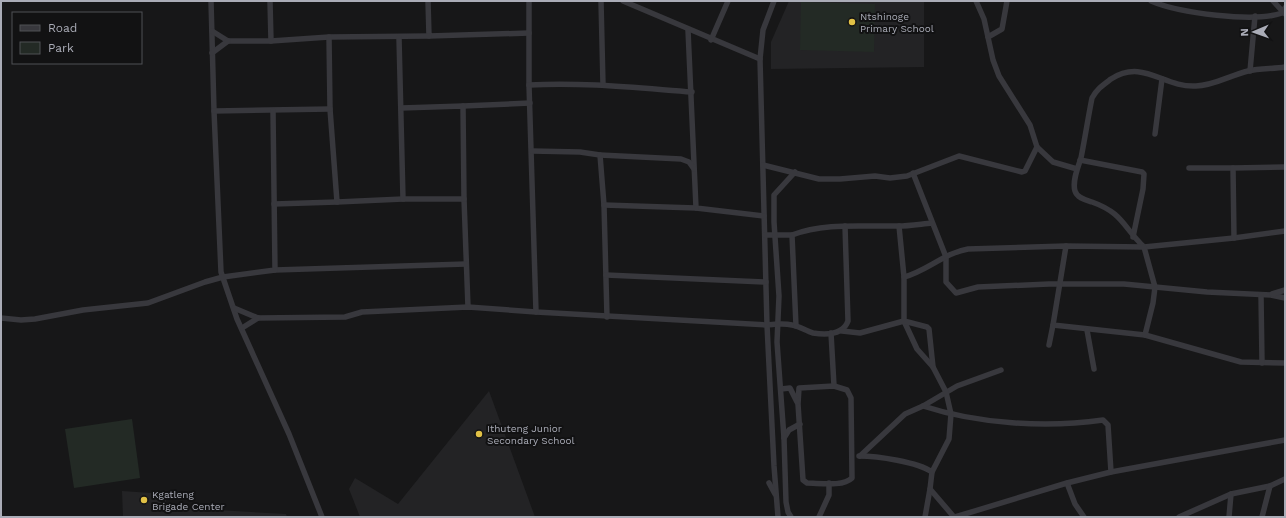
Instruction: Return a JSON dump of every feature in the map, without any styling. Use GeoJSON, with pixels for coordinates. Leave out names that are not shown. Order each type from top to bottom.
{"type":"FeatureCollection","features":[{"type":"Feature","properties":{"kind":"street"},"geometry":{"type":"LineString","coordinates":[[212,1],[212,53],[220,266],[242,328],[322,517]]}},
{"type":"Feature","properties":{"kind":"street"},"geometry":{"type":"LineString","coordinates":[[270,1],[272,41]]}},
{"type":"Feature","properties":{"kind":"street"},"geometry":{"type":"LineString","coordinates":[[428,1],[429,36]]}},
{"type":"Feature","properties":{"kind":"street"},"geometry":{"type":"LineString","coordinates":[[530,1],[529,85],[536,312]]}},
{"type":"Feature","properties":{"kind":"street"},"geometry":{"type":"LineString","coordinates":[[600,1],[603,85]]}},
{"type":"Feature","properties":{"kind":"street"},"geometry":{"type":"LineString","coordinates":[[623,1],[711,40],[760,59]]}},
{"type":"Feature","properties":{"kind":"street"},"geometry":{"type":"LineString","coordinates":[[711,40],[728,1]]}},
{"type":"Feature","properties":{"kind":"street"},"geometry":{"type":"LineString","coordinates":[[774,1],[763,30],[760,59],[767,325],[778,517]]}},
{"type":"Feature","properties":{"kind":"street"},"geometry":{"type":"LineString","coordinates":[[976,1],[984,19],[993,60],[999,76],[1030,126],[1037,147],[1053,162],[1077,168]]}},
{"type":"Feature","properties":{"kind":"street"},"geometry":{"type":"LineString","coordinates":[[988,36],[1002,29],[1007,1]]}},
{"type":"Feature","properties":{"kind":"street"},"geometry":{"type":"LineString","coordinates":[[1151,1],[1229,16],[1269,16],[1284,12]]}},
{"type":"Feature","properties":{"kind":"street"},"geometry":{"type":"LineString","coordinates":[[1273,1],[1284,12]]}},
{"type":"Feature","properties":{"kind":"street"},"geometry":{"type":"LineString","coordinates":[[1250,71],[1255,16]]}},
{"type":"Feature","properties":{"kind":"street"},"geometry":{"type":"LineString","coordinates":[[212,30],[228,41],[272,41],[329,37],[399,38],[529,33]]}},
{"type":"Feature","properties":{"kind":"street"},"geometry":{"type":"LineString","coordinates":[[688,30],[692,92],[696,208]]}},
{"type":"Feature","properties":{"kind":"street"},"geometry":{"type":"LineString","coordinates":[[329,37],[330,109],[337,202]]}},
{"type":"Feature","properties":{"kind":"street"},"geometry":{"type":"LineString","coordinates":[[399,38],[403,199]]}},
{"type":"Feature","properties":{"kind":"street"},"geometry":{"type":"LineString","coordinates":[[212,53],[228,41]]}},
{"type":"Feature","properties":{"kind":"street"},"geometry":{"type":"LineString","coordinates":[[1145,335],[1153,303],[1155,287],[1144,247],[1133,237],[1121,218],[1114,212],[1077,195],[1074,190],[1077,168],[1080,160],[1092,98],[1097,90],[1119,74],[1129,70],[1147,73],[1162,79],[1197,86],[1250,71],[1285,67]]}},
{"type":"Feature","properties":{"kind":"street"},"geometry":{"type":"LineString","coordinates":[[1155,134],[1162,79]]}},
{"type":"Feature","properties":{"kind":"street"},"geometry":{"type":"LineString","coordinates":[[529,85],[603,85],[692,92]]}},
{"type":"Feature","properties":{"kind":"street"},"geometry":{"type":"LineString","coordinates":[[401,108],[530,103]]}},
{"type":"Feature","properties":{"kind":"street"},"geometry":{"type":"LineString","coordinates":[[463,106],[464,199],[468,307]]}},
{"type":"Feature","properties":{"kind":"street"},"geometry":{"type":"LineString","coordinates":[[214,111],[330,109]]}},
{"type":"Feature","properties":{"kind":"street"},"geometry":{"type":"LineString","coordinates":[[273,111],[275,270]]}},
{"type":"Feature","properties":{"kind":"street"},"geometry":{"type":"LineString","coordinates":[[763,166],[795,172],[819,179],[875,176],[899,177],[959,156],[1022,172],[1025,171],[1037,147]]}},
{"type":"Feature","properties":{"kind":"street"},"geometry":{"type":"LineString","coordinates":[[532,151],[580,152],[600,155],[681,159],[689,162],[694,169]]}},
{"type":"Feature","properties":{"kind":"street"},"geometry":{"type":"LineString","coordinates":[[600,155],[604,205],[607,317]]}},
{"type":"Feature","properties":{"kind":"street"},"geometry":{"type":"LineString","coordinates":[[1080,160],[1142,172],[1144,174],[1144,189],[1133,237]]}},
{"type":"Feature","properties":{"kind":"street"},"geometry":{"type":"LineString","coordinates":[[1189,168],[1285,167]]}},
{"type":"Feature","properties":{"kind":"street"},"geometry":{"type":"LineString","coordinates":[[1233,168],[1234,238]]}},
{"type":"Feature","properties":{"kind":"street"},"geometry":{"type":"LineString","coordinates":[[791,517],[788,512],[786,502],[784,438],[777,342],[778,324],[774,195],[795,172]]}},
{"type":"Feature","properties":{"kind":"street"},"geometry":{"type":"LineString","coordinates":[[913,173],[946,256],[946,282],[956,293],[978,287],[1058,284],[1124,284],[1271,295],[1285,298]]}},
{"type":"Feature","properties":{"kind":"street"},"geometry":{"type":"LineString","coordinates":[[274,204],[403,199],[464,199]]}},
{"type":"Feature","properties":{"kind":"street"},"geometry":{"type":"LineString","coordinates":[[604,205],[696,208],[764,216]]}},
{"type":"Feature","properties":{"kind":"street"},"geometry":{"type":"LineString","coordinates":[[765,235],[792,234],[845,226],[899,226],[932,223]]}},
{"type":"Feature","properties":{"kind":"street"},"geometry":{"type":"LineString","coordinates":[[842,330],[846,327],[848,321],[845,226]]}},
{"type":"Feature","properties":{"kind":"street"},"geometry":{"type":"LineString","coordinates":[[899,226],[904,277],[904,321],[918,349],[933,367],[946,392],[951,414],[949,439],[932,472],[925,517]]}},
{"type":"Feature","properties":{"kind":"street"},"geometry":{"type":"LineString","coordinates":[[904,277],[921,271],[946,256],[968,249],[1066,246],[1144,247],[1234,238],[1285,231]]}},
{"type":"Feature","properties":{"kind":"street"},"geometry":{"type":"LineString","coordinates":[[792,234],[796,326]]}},
{"type":"Feature","properties":{"kind":"street"},"geometry":{"type":"LineString","coordinates":[[1049,345],[1058,284],[1066,246]]}},
{"type":"Feature","properties":{"kind":"street"},"geometry":{"type":"LineString","coordinates":[[1,318],[20,320],[35,319],[83,310],[127,307],[148,303],[192,287],[223,278],[275,270],[466,264]]}},
{"type":"Feature","properties":{"kind":"street"},"geometry":{"type":"LineString","coordinates":[[606,274],[766,282]]}},
{"type":"Feature","properties":{"kind":"street"},"geometry":{"type":"LineString","coordinates":[[1271,295],[1285,290]]}},
{"type":"Feature","properties":{"kind":"street"},"geometry":{"type":"LineString","coordinates":[[1261,295],[1262,363]]}},
{"type":"Feature","properties":{"kind":"street"},"geometry":{"type":"LineString","coordinates":[[234,308],[258,318],[345,317],[362,312],[468,307],[607,317],[767,325],[778,324],[796,326],[812,333],[831,333],[842,330],[860,333],[904,321],[927,327],[929,329],[933,367]]}},
{"type":"Feature","properties":{"kind":"street"},"geometry":{"type":"LineString","coordinates":[[242,328],[258,318]]}},
{"type":"Feature","properties":{"kind":"street"},"geometry":{"type":"LineString","coordinates":[[1053,325],[1087,330],[1145,335],[1233,360],[1262,363],[1285,363]]}},
{"type":"Feature","properties":{"kind":"street"},"geometry":{"type":"LineString","coordinates":[[1087,330],[1094,369]]}},
{"type":"Feature","properties":{"kind":"street"},"geometry":{"type":"LineString","coordinates":[[831,333],[834,386]]}},
{"type":"Feature","properties":{"kind":"street"},"geometry":{"type":"LineString","coordinates":[[860,456],[905,414],[923,406],[946,392],[1001,370]]}},
{"type":"Feature","properties":{"kind":"street"},"geometry":{"type":"LineString","coordinates":[[781,389],[834,386],[847,390],[851,398],[853,457],[853,473],[850,480],[829,483],[807,483],[803,480],[798,404],[799,388]]}},
{"type":"Feature","properties":{"kind":"street"},"geometry":{"type":"LineString","coordinates":[[790,388],[798,404]]}},
{"type":"Feature","properties":{"kind":"street"},"geometry":{"type":"LineString","coordinates":[[923,406],[951,414],[1018,423],[1058,425],[1103,420],[1108,425],[1111,472]]}},
{"type":"Feature","properties":{"kind":"street"},"geometry":{"type":"LineString","coordinates":[[784,438],[789,430],[800,424]]}},
{"type":"Feature","properties":{"kind":"street"},"geometry":{"type":"LineString","coordinates":[[930,488],[955,517],[969,515],[1067,483],[1111,472],[1285,440]]}},
{"type":"Feature","properties":{"kind":"street"},"geometry":{"type":"LineString","coordinates":[[853,457],[860,456],[886,458],[922,466],[932,472]]}},
{"type":"Feature","properties":{"kind":"street"},"geometry":{"type":"LineString","coordinates":[[1179,517],[1231,494],[1270,486],[1285,479]]}},
{"type":"Feature","properties":{"kind":"street"},"geometry":{"type":"LineString","coordinates":[[819,517],[829,495],[829,483]]}},
{"type":"Feature","properties":{"kind":"street"},"geometry":{"type":"LineString","coordinates":[[1067,483],[1075,504],[1084,517]]}},
{"type":"Feature","properties":{"kind":"street"},"geometry":{"type":"LineString","coordinates":[[769,484],[776,495]]}},
{"type":"Feature","properties":{"kind":"street"},"geometry":{"type":"LineString","coordinates":[[1262,517],[1270,486]]}},
{"type":"Feature","properties":{"kind":"street"},"geometry":{"type":"LineString","coordinates":[[1229,517],[1231,494]]}},
{"type":"Feature","properties":{"kind":"shaded area","name":"Ntshinoge Primary School"},"geometry":{"type":"Polygon","coordinates":[[[789,1],[924,1],[924,67],[771,69],[771,42],[789,1]]]}},
{"type":"Feature","properties":{"kind":"shaded area","name":"Ithuteng Junior Secondary School"},"geometry":{"type":"Polygon","coordinates":[[[489,391],[535,517],[360,517],[349,489],[355,478],[398,504],[489,391]]]}},
{"type":"Feature","properties":{"kind":"shaded area","name":"Kgatleng Brigade Center"},"geometry":{"type":"Polygon","coordinates":[[[122,491],[166,494],[166,507],[286,514],[287,517],[123,517],[122,491]]]}},
{"type":"Feature","properties":{"kind":"green space"},"geometry":{"type":"Polygon","coordinates":[[[801,2],[875,4],[874,52],[800,50],[801,2]]]}},
{"type":"Feature","properties":{"kind":"green space"},"geometry":{"type":"Polygon","coordinates":[[[132,419],[140,478],[74,488],[65,429],[132,419]]]}},
{"type":"Feature","properties":{"kind":"place","name":"Ntshinoge Primary School"},"geometry":{"type":"Point","coordinates":[852,22]}},
{"type":"Feature","properties":{"kind":"place","name":"Ithuteng Junior Secondary School"},"geometry":{"type":"Point","coordinates":[479,434]}},
{"type":"Feature","properties":{"kind":"place","name":"Kgatleng Brigade Center"},"geometry":{"type":"Point","coordinates":[144,500]}}]}
